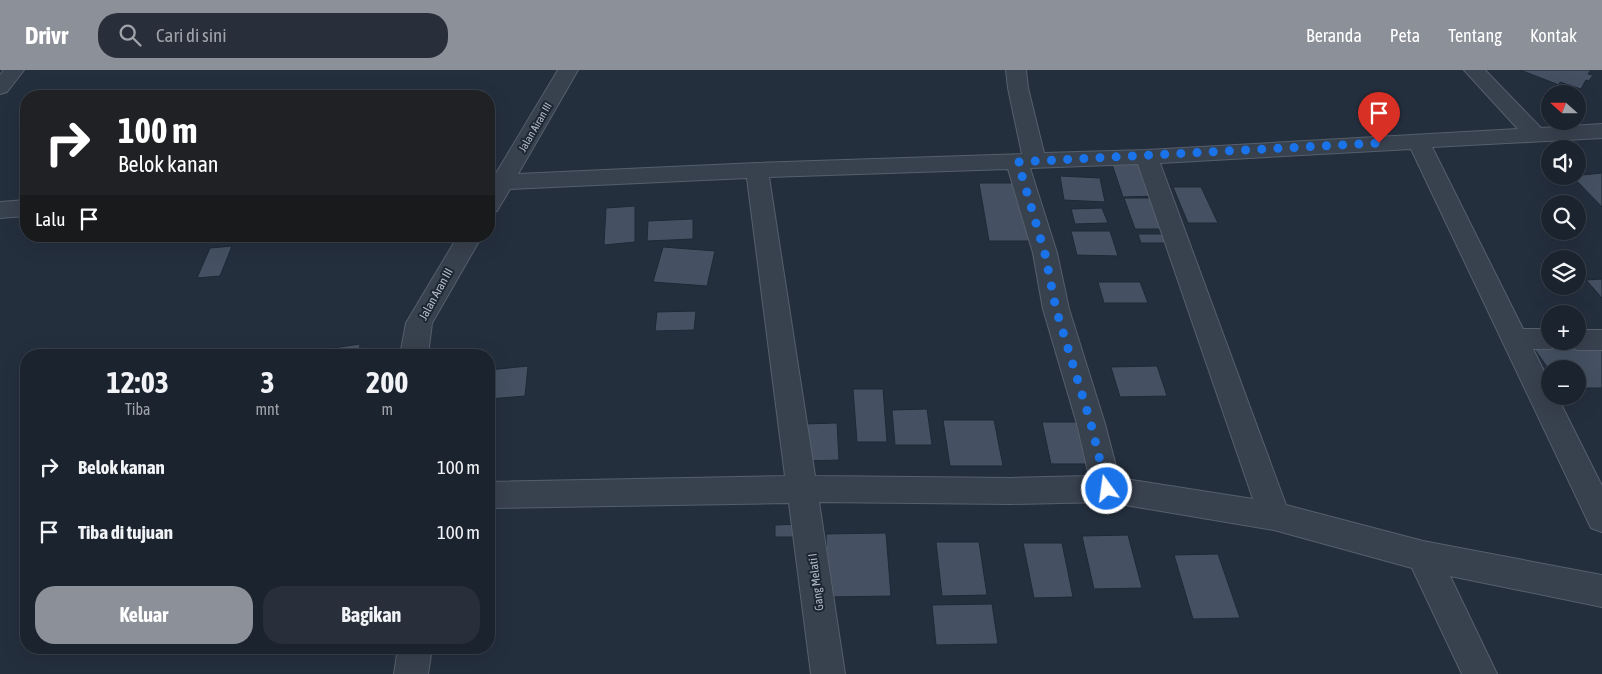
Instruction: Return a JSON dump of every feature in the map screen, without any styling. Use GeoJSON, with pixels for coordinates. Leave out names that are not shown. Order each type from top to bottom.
{"type":"FeatureCollection","features":[{"type":"Feature","properties":{"kind":"street"},"geometry":{"type":"LineString","coordinates":[[0,88],[14,70]]}},
{"type":"Feature","properties":{"kind":"street","name":"Jalan Airan III"},"geometry":{"type":"LineString","coordinates":[[496,183],[568,70]]}},
{"type":"Feature","properties":{"kind":"street"},"geometry":{"type":"LineString","coordinates":[[1016,70],[1026,162],[1056,309],[1091,424],[1107,489]]}},
{"type":"Feature","properties":{"kind":"street"},"geometry":{"type":"LineString","coordinates":[[1474,70],[1536,135]]}},
{"type":"Feature","properties":{"kind":"street"},"geometry":{"type":"LineString","coordinates":[[496,183],[757,170],[1147,157],[1602,131]]}},
{"type":"Feature","properties":{"kind":"street"},"geometry":{"type":"LineString","coordinates":[[1418,141],[1602,518]]}},
{"type":"Feature","properties":{"kind":"street"},"geometry":{"type":"LineString","coordinates":[[1147,157],[1274,516]]}},
{"type":"Feature","properties":{"kind":"street","name":"Gang Melati I"},"geometry":{"type":"LineString","coordinates":[[757,170],[828,674]]}},
{"type":"Feature","properties":{"kind":"street"},"geometry":{"type":"LineString","coordinates":[[0,210],[20,208]]}},
{"type":"Feature","properties":{"kind":"street","name":"Jalan Aran III"},"geometry":{"type":"LineString","coordinates":[[415,349],[419,323],[466,242]]}},
{"type":"Feature","properties":{"kind":"street"},"geometry":{"type":"LineString","coordinates":[[1516,339],[1541,339]]}},
{"type":"Feature","properties":{"kind":"street"},"geometry":{"type":"LineString","coordinates":[[1586,340],[1602,340]]}},
{"type":"Feature","properties":{"kind":"street"},"geometry":{"type":"LineString","coordinates":[[495,495],[803,489],[1011,491],[1107,489],[1274,516],[1423,556],[1602,591]]}},
{"type":"Feature","properties":{"kind":"street"},"geometry":{"type":"LineString","coordinates":[[1423,556],[1480,674]]}},
{"type":"Feature","properties":{"kind":"street"},"geometry":{"type":"LineString","coordinates":[[411,674],[414,654]]}},
{"type":"Feature","properties":{"kind":"building"},"geometry":{"type":"Polygon","coordinates":[[[1520,70],[1591,70],[1588,74],[1593,75],[1589,81],[1586,80],[1583,85],[1569,85],[1560,82],[1559,85],[1520,70]]]}},
{"type":"Feature","properties":{"kind":"building"},"geometry":{"type":"Polygon","coordinates":[[[1112,164],[1143,164],[1156,196],[1123,197],[1112,164]]]}},
{"type":"Feature","properties":{"kind":"building"},"geometry":{"type":"Polygon","coordinates":[[[1602,173],[1602,207],[1581,185],[1586,185],[1586,175],[1602,173]]]}},
{"type":"Feature","properties":{"kind":"building"},"geometry":{"type":"Polygon","coordinates":[[[1060,176],[1100,178],[1105,202],[1064,200],[1060,176]]]}},
{"type":"Feature","properties":{"kind":"building"},"geometry":{"type":"Polygon","coordinates":[[[979,183],[1021,183],[1033,241],[989,241],[979,183]]]}},
{"type":"Feature","properties":{"kind":"building"},"geometry":{"type":"Polygon","coordinates":[[[1173,187],[1201,187],[1218,223],[1188,223],[1173,187]]]}},
{"type":"Feature","properties":{"kind":"building"},"geometry":{"type":"Polygon","coordinates":[[[1124,198],[1153,198],[1165,229],[1135,229],[1124,198]]]}},
{"type":"Feature","properties":{"kind":"building"},"geometry":{"type":"Polygon","coordinates":[[[635,206],[635,242],[604,245],[606,208],[635,206]]]}},
{"type":"Feature","properties":{"kind":"building"},"geometry":{"type":"Polygon","coordinates":[[[1102,208],[1108,223],[1075,224],[1071,209],[1102,208]]]}},
{"type":"Feature","properties":{"kind":"building"},"geometry":{"type":"Polygon","coordinates":[[[693,219],[693,239],[647,241],[648,221],[693,219]]]}},
{"type":"Feature","properties":{"kind":"building"},"geometry":{"type":"Polygon","coordinates":[[[1071,231],[1110,231],[1118,256],[1077,255],[1071,231]]]}},
{"type":"Feature","properties":{"kind":"building"},"geometry":{"type":"Polygon","coordinates":[[[1138,234],[1167,234],[1170,243],[1141,243],[1138,234]]]}},
{"type":"Feature","properties":{"kind":"building"},"geometry":{"type":"Polygon","coordinates":[[[232,246],[220,276],[197,278],[210,248],[232,246]]]}},
{"type":"Feature","properties":{"kind":"building"},"geometry":{"type":"Polygon","coordinates":[[[663,247],[715,251],[707,286],[653,282],[663,247]]]}},
{"type":"Feature","properties":{"kind":"building"},"geometry":{"type":"Polygon","coordinates":[[[1602,279],[1602,298],[1586,280],[1602,279]]]}},
{"type":"Feature","properties":{"kind":"building"},"geometry":{"type":"Polygon","coordinates":[[[1098,282],[1140,282],[1148,303],[1104,303],[1098,282]]]}},
{"type":"Feature","properties":{"kind":"building"},"geometry":{"type":"Polygon","coordinates":[[[696,311],[694,330],[655,331],[657,312],[696,311]]]}},
{"type":"Feature","properties":{"kind":"building"},"geometry":{"type":"Polygon","coordinates":[[[360,344],[360,349],[327,349],[360,344]]]}},
{"type":"Feature","properties":{"kind":"building"},"geometry":{"type":"Polygon","coordinates":[[[1586,346],[1602,346],[1602,388],[1586,388],[1586,360],[1542,360],[1533,347],[1541,347],[1541,350],[1586,350],[1586,346]]]}},
{"type":"Feature","properties":{"kind":"building"},"geometry":{"type":"Polygon","coordinates":[[[528,366],[525,396],[495,398],[495,369],[528,366]]]}},
{"type":"Feature","properties":{"kind":"building"},"geometry":{"type":"Polygon","coordinates":[[[1157,366],[1167,396],[1120,397],[1111,367],[1157,366]]]}},
{"type":"Feature","properties":{"kind":"building"},"geometry":{"type":"Polygon","coordinates":[[[853,389],[883,389],[887,442],[857,442],[853,389]]]}},
{"type":"Feature","properties":{"kind":"building"},"geometry":{"type":"Polygon","coordinates":[[[927,409],[932,445],[895,445],[892,410],[927,409]]]}},
{"type":"Feature","properties":{"kind":"building"},"geometry":{"type":"Polygon","coordinates":[[[943,420],[994,420],[1003,466],[950,466],[943,420]]]}},
{"type":"Feature","properties":{"kind":"building"},"geometry":{"type":"Polygon","coordinates":[[[1042,422],[1085,422],[1096,464],[1051,464],[1042,422]]]}},
{"type":"Feature","properties":{"kind":"building"},"geometry":{"type":"Polygon","coordinates":[[[837,423],[839,460],[804,461],[804,424],[837,423]]]}},
{"type":"Feature","properties":{"kind":"building"},"geometry":{"type":"Polygon","coordinates":[[[803,524],[803,537],[775,537],[775,525],[803,524]]]}},
{"type":"Feature","properties":{"kind":"building"},"geometry":{"type":"Polygon","coordinates":[[[886,533],[891,596],[828,597],[826,534],[886,533]]]}},
{"type":"Feature","properties":{"kind":"building"},"geometry":{"type":"Polygon","coordinates":[[[1128,535],[1142,588],[1094,589],[1082,536],[1128,535]]]}},
{"type":"Feature","properties":{"kind":"building"},"geometry":{"type":"Polygon","coordinates":[[[936,542],[979,542],[987,595],[942,596],[936,542]]]}},
{"type":"Feature","properties":{"kind":"building"},"geometry":{"type":"Polygon","coordinates":[[[1023,543],[1062,543],[1073,597],[1034,598],[1023,543]]]}},
{"type":"Feature","properties":{"kind":"building"},"geometry":{"type":"Polygon","coordinates":[[[1218,554],[1240,618],[1193,619],[1174,555],[1218,554]]]}},
{"type":"Feature","properties":{"kind":"building"},"geometry":{"type":"Polygon","coordinates":[[[992,604],[998,644],[936,645],[932,605],[992,604]]]}},
{"type":"Feature","properties":{"kind":"route"},"geometry":{"type":"LineString","coordinates":[[1107,489],[1091,424],[1056,309],[1045,254],[1018,162],[1147,157],[1379,143]]}}]}
